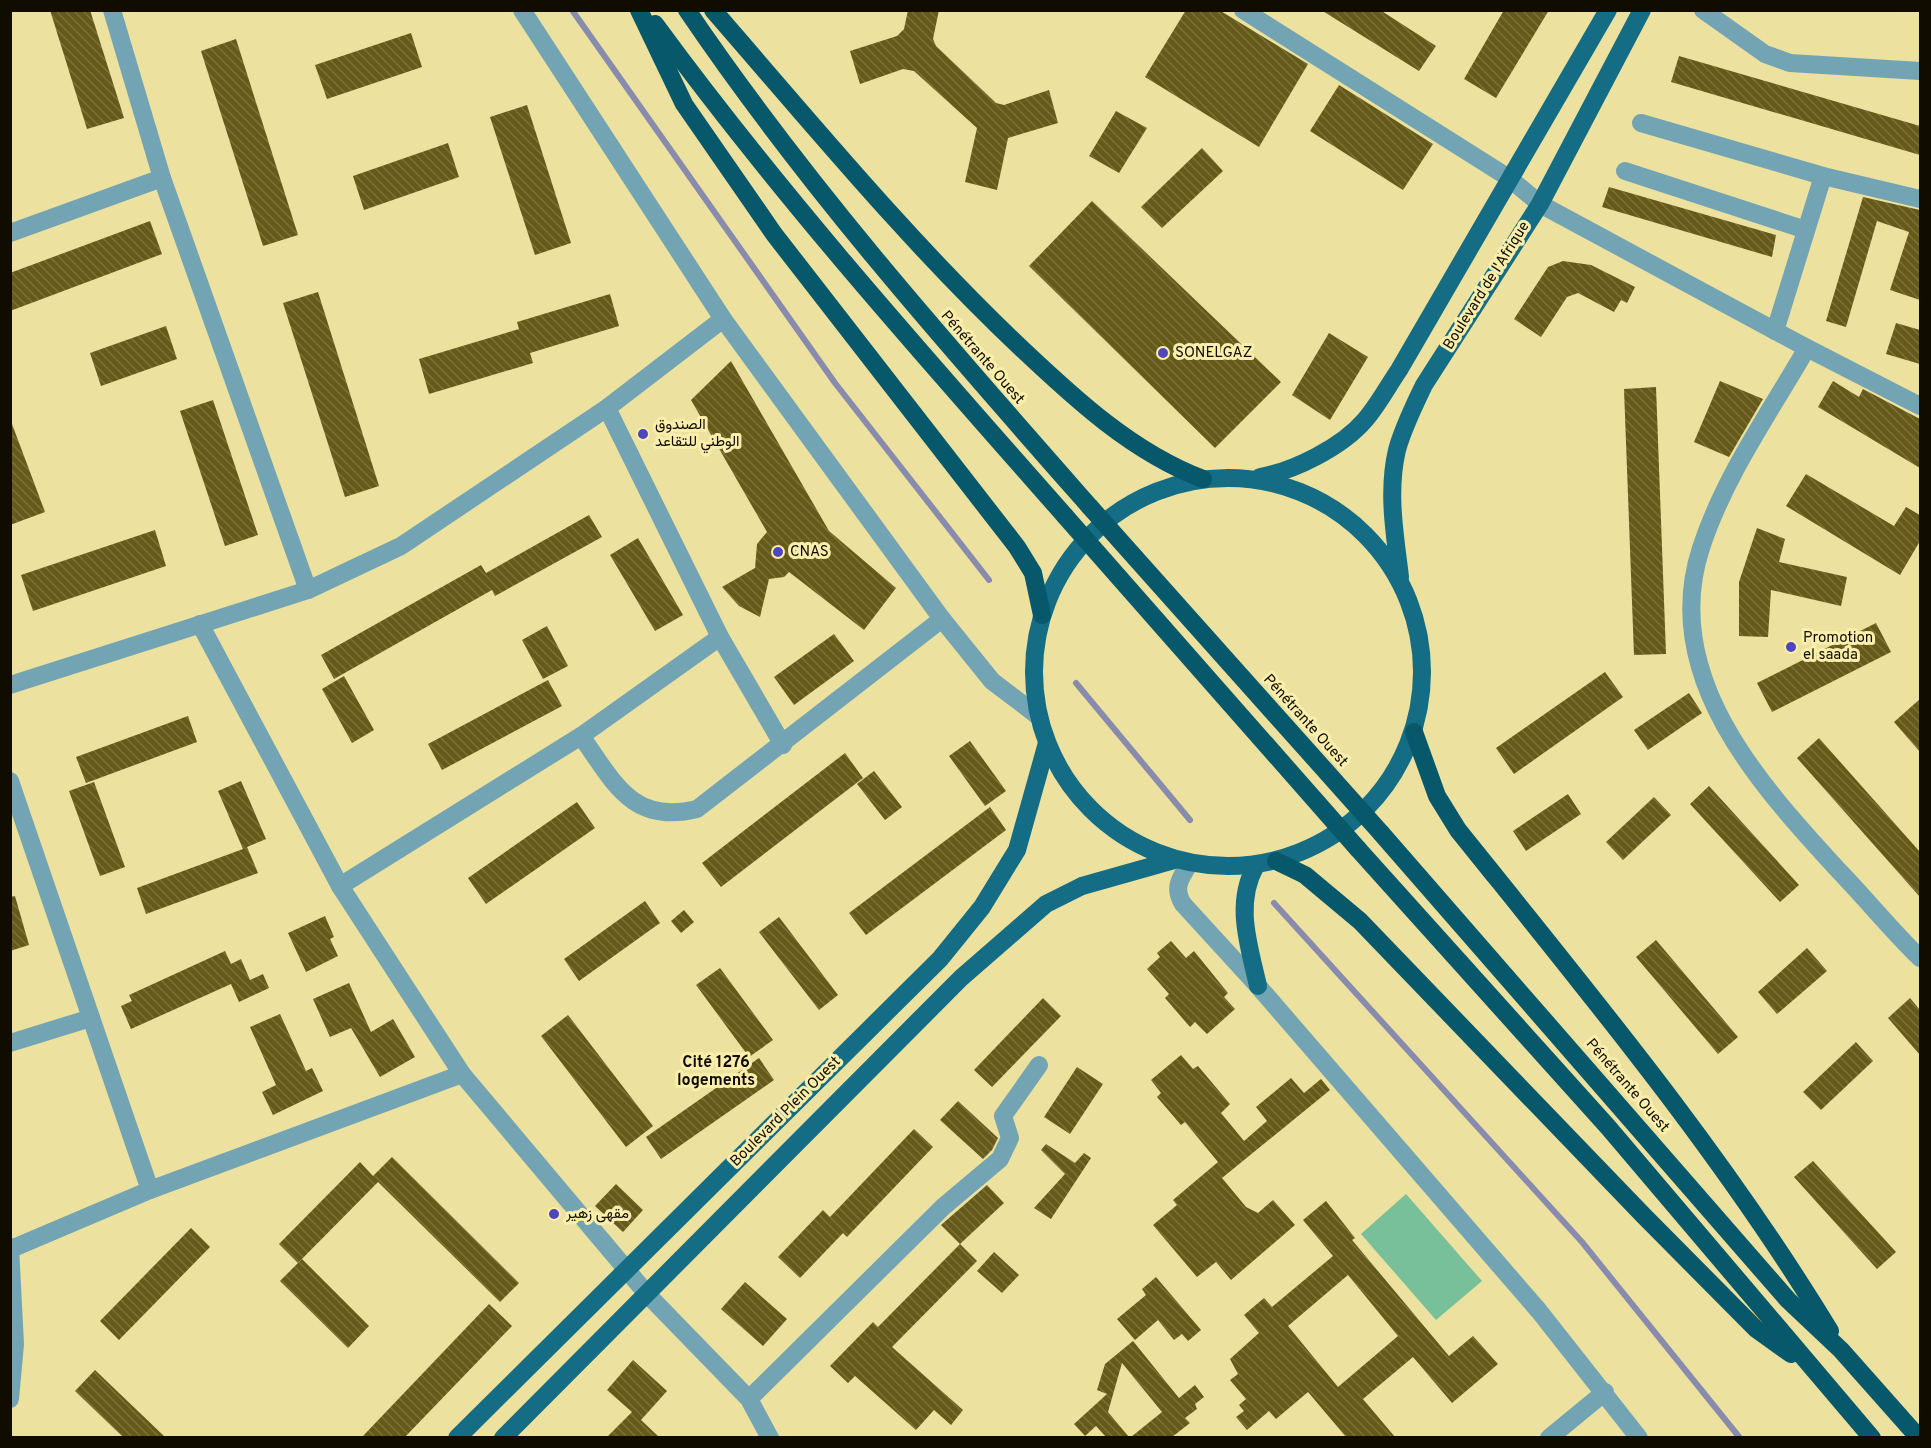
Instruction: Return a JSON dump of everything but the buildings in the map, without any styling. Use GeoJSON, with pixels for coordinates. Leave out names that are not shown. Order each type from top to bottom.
{"type":"FeatureCollection","features":[{"type":"Feature","properties":{"kind":"highway"},"geometry":{"type":"LineString","coordinates":[[639,10],[684,104],[774,234],[1017,547],[1033,573],[1042,615]]}},
{"type":"Feature","properties":{"kind":"highway"},"geometry":{"type":"LineString","coordinates":[[645,10],[714,104],[892,320],[1358,849],[1608,1127],[1872,1437]]}},
{"type":"Feature","properties":{"kind":"highway","name":"Pénétrante Ouest"},"geometry":{"type":"LineString","coordinates":[[687,10],[736,83],[909,303],[1382,833],[1788,1300],[1841,1350],[1919,1437]]}},
{"type":"Feature","properties":{"kind":"highway"},"geometry":{"type":"LineString","coordinates":[[713,10],[954,285],[1077,399],[1139,447],[1175,468],[1203,478]]}},
{"type":"Feature","properties":{"kind":"highway"},"geometry":{"type":"LineString","coordinates":[[1414,732],[1437,796],[1458,830],[1623,1036],[1720,1165],[1801,1284],[1841,1350]]}},
{"type":"Feature","properties":{"kind":"highway"},"geometry":{"type":"LineString","coordinates":[[1276,861],[1305,875],[1360,921],[1756,1329],[1818,1374]]}},
{"type":"Feature","properties":{"kind":"main road","name":"Boulevard de l'Afrique"},"geometry":{"type":"LineString","coordinates":[[1254,478],[1282,473],[1320,455],[1364,422],[1400,370],[1608,10]]}},
{"type":"Feature","properties":{"kind":"main road","name":"Boulevard de l'Afrique"},"geometry":{"type":"LineString","coordinates":[[1400,578],[1392,514],[1392,482],[1397,450],[1409,417],[1424,385],[1540,204],[1642,10]]}},
{"type":"Feature","properties":{"kind":"main road"},"geometry":{"type":"LineString","coordinates":[[1203,478],[1254,478],[1298,489],[1339,511],[1373,541],[1400,578],[1415,615],[1423,654],[1422,693],[1414,732],[1393,776],[1362,814],[1322,843],[1276,861],[1256,865],[1212,867],[1182,862],[1133,843],[1097,816],[1068,783],[1047,743],[1038,716],[1033,675],[1037,635],[1042,615],[1060,574],[1087,539],[1120,510],[1160,489],[1203,478]]}},
{"type":"Feature","properties":{"kind":"main road","name":"Boulevard Plein Ouest"},"geometry":{"type":"LineString","coordinates":[[457,1437],[940,959],[975,915],[1017,850],[1047,743]]}},
{"type":"Feature","properties":{"kind":"main road","name":"Boulevard Plein Ouest"},"geometry":{"type":"LineString","coordinates":[[503,1437],[961,978],[1046,904],[1082,886],[1182,862]]}},
{"type":"Feature","properties":{"kind":"main road"},"geometry":{"type":"LineString","coordinates":[[1256,865],[1246,885],[1243,906],[1258,986]]}},
{"type":"Feature","properties":{"kind":"street"},"geometry":{"type":"LineString","coordinates":[[112,10],[162,178],[308,590]]}},
{"type":"Feature","properties":{"kind":"street"},"geometry":{"type":"LineString","coordinates":[[522,10],[723,319],[942,619],[992,681],[1038,716]]}},
{"type":"Feature","properties":{"kind":"street"},"geometry":{"type":"LineString","coordinates":[[1244,10],[1509,178],[1540,204],[1775,331],[1920,406]]}},
{"type":"Feature","properties":{"kind":"street"},"geometry":{"type":"LineString","coordinates":[[1702,10],[1765,54],[1790,63],[1920,71]]}},
{"type":"Feature","properties":{"kind":"street"},"geometry":{"type":"LineString","coordinates":[[1641,123],[1823,176],[1920,199]]}},
{"type":"Feature","properties":{"kind":"street"},"geometry":{"type":"LineString","coordinates":[[1625,171],[1806,230]]}},
{"type":"Feature","properties":{"kind":"street"},"geometry":{"type":"LineString","coordinates":[[1775,331],[1823,176]]}},
{"type":"Feature","properties":{"kind":"street"},"geometry":{"type":"LineString","coordinates":[[10,234],[162,178]]}},
{"type":"Feature","properties":{"kind":"street"},"geometry":{"type":"LineString","coordinates":[[10,685],[308,590],[401,546],[608,408],[723,319]]}},
{"type":"Feature","properties":{"kind":"street"},"geometry":{"type":"LineString","coordinates":[[1807,348],[1723,494],[1700,549],[1692,601],[1694,648],[1707,692],[1728,733],[1761,782],[1803,832],[1920,958]]}},
{"type":"Feature","properties":{"kind":"street"},"geometry":{"type":"LineString","coordinates":[[608,408],[720,637],[783,745]]}},
{"type":"Feature","properties":{"kind":"street"},"geometry":{"type":"LineString","coordinates":[[581,736],[624,795],[639,806],[676,814],[697,809],[783,745],[942,619]]}},
{"type":"Feature","properties":{"kind":"street"},"geometry":{"type":"LineString","coordinates":[[200,624],[340,886],[462,1074],[647,1294],[749,1399],[770,1437]]}},
{"type":"Feature","properties":{"kind":"street"},"geometry":{"type":"LineString","coordinates":[[340,886],[581,736],[720,637]]}},
{"type":"Feature","properties":{"kind":"street"},"geometry":{"type":"LineString","coordinates":[[10,781],[150,1190]]}},
{"type":"Feature","properties":{"kind":"street"},"geometry":{"type":"LineString","coordinates":[[1182,862],[1178,883],[1179,898],[1258,986],[1605,1392],[1639,1437]]}},
{"type":"Feature","properties":{"kind":"street"},"geometry":{"type":"LineString","coordinates":[[10,1043],[91,1018]]}},
{"type":"Feature","properties":{"kind":"street"},"geometry":{"type":"LineString","coordinates":[[749,1399],[943,1208],[1000,1158],[1010,1138],[1003,1116],[1039,1065]]}},
{"type":"Feature","properties":{"kind":"street"},"geometry":{"type":"LineString","coordinates":[[10,1399],[15,1344],[11,1248],[150,1190],[462,1074]]}},
{"type":"Feature","properties":{"kind":"street"},"geometry":{"type":"LineString","coordinates":[[1549,1437],[1605,1392]]}},
{"type":"Feature","properties":{"kind":"green space"},"geometry":{"type":"Polygon","coordinates":[[[1406,1194],[1482,1281],[1436,1320],[1361,1234],[1406,1194]]]}},
{"type":"Feature","properties":{"kind":"waterway"},"geometry":{"type":"LineString","coordinates":[[572,10],[835,383],[989,580]]}},
{"type":"Feature","properties":{"kind":"waterway"},"geometry":{"type":"LineString","coordinates":[[1076,683],[1190,820]]}},
{"type":"Feature","properties":{"kind":"waterway"},"geometry":{"type":"LineString","coordinates":[[1274,903],[1582,1242],[1740,1438]]}},
{"type":"Feature","properties":{"kind":"place","name":"SONELGAZ"},"geometry":{"type":"Point","coordinates":[1163,353]}},
{"type":"Feature","properties":{"kind":"place","name":"الصندوق الوطني للتقاعد"},"geometry":{"type":"Point","coordinates":[643,434]}},
{"type":"Feature","properties":{"kind":"place","name":"CNAS"},"geometry":{"type":"Point","coordinates":[778,552]}},
{"type":"Feature","properties":{"kind":"place","name":"Promotion el saada"},"geometry":{"type":"Point","coordinates":[1791,647]}},
{"type":"Feature","properties":{"kind":"place","name":"مقهى زهير"},"geometry":{"type":"Point","coordinates":[554,1214]}},
{"type":"Feature","properties":{"kind":"district","name":"Cité 1276 logements"},"geometry":{"type":"Point","coordinates":[716,1072]}}]}
